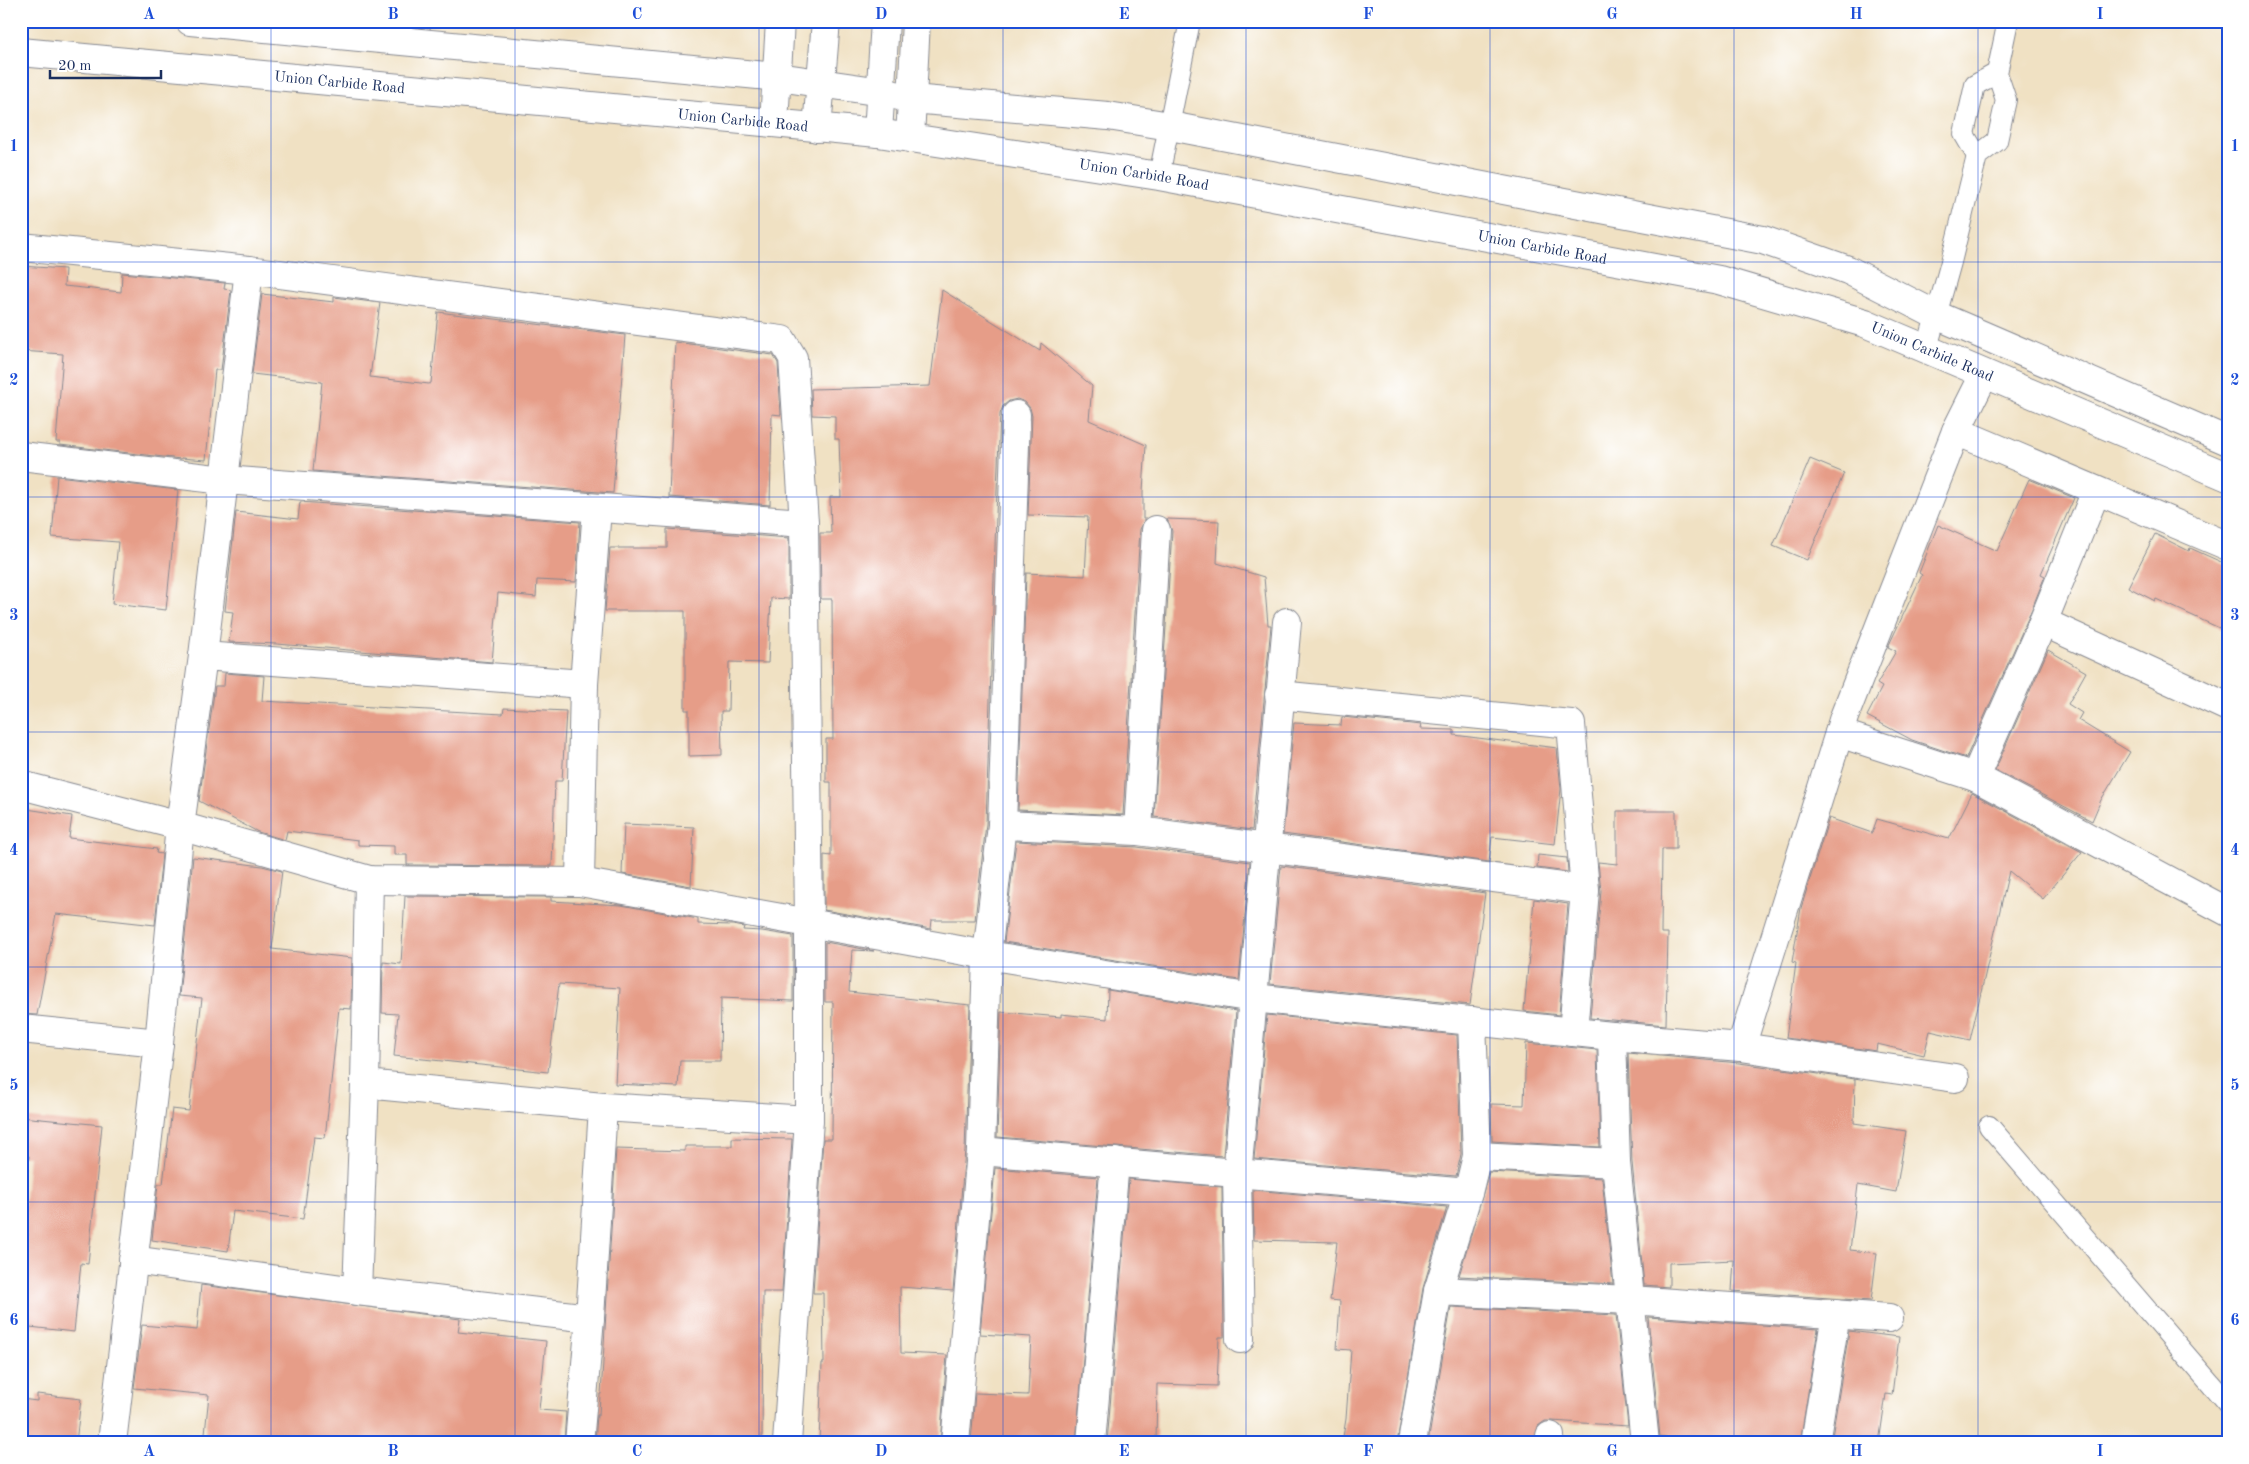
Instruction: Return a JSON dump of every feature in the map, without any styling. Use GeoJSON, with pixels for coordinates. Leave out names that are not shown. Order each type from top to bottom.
{"type":"FeatureCollection","features":[{"type":"Feature","properties":{"kind":"street"},"geometry":{"type":"LineString","coordinates":[[190,21],[252,25],[778,78],[882,92],[912,99],[1108,116],[1170,126],[1764,240],[1848,270],[1936,315],[2228,441]]}},
{"type":"Feature","properties":{"kind":"street"},"geometry":{"type":"LineString","coordinates":[[774,124],[780,21]]}},
{"type":"Feature","properties":{"kind":"street"},"geometry":{"type":"LineString","coordinates":[[817,128],[826,21]]}},
{"type":"Feature","properties":{"kind":"street"},"geometry":{"type":"LineString","coordinates":[[878,133],[882,92],[884,21]]}},
{"type":"Feature","properties":{"kind":"street"},"geometry":{"type":"LineString","coordinates":[[910,138],[916,21]]}},
{"type":"Feature","properties":{"kind":"street","name":"Union Carbide Road"},"geometry":{"type":"LineString","coordinates":[[21,52],[878,133],[1159,176],[1719,280],[1865,323],[2228,477]]}},
{"type":"Feature","properties":{"kind":"street"},"geometry":{"type":"LineString","coordinates":[[21,247],[249,270],[782,340],[793,358],[804,523],[809,922],[809,1120],[787,1443]]}},
{"type":"Feature","properties":{"kind":"street"},"geometry":{"type":"LineString","coordinates":[[112,1443],[159,1043],[180,826],[203,656],[249,270]]}},
{"type":"Feature","properties":{"kind":"street"},"geometry":{"type":"LineString","coordinates":[[1741,1047],[1839,733],[1956,430],[1984,375]]}},
{"type":"Feature","properties":{"kind":"street"},"geometry":{"type":"LineString","coordinates":[[955,1443],[982,1151],[986,955],[1002,825],[1016,415]]}},
{"type":"Feature","properties":{"kind":"street"},"geometry":{"type":"LineString","coordinates":[[1956,430],[2228,546]]}},
{"type":"Feature","properties":{"kind":"street"},"geometry":{"type":"LineString","coordinates":[[21,456],[224,480],[804,523]]}},
{"type":"Feature","properties":{"kind":"street"},"geometry":{"type":"LineString","coordinates":[[1975,778],[2043,622],[2096,491]]}},
{"type":"Feature","properties":{"kind":"street"},"geometry":{"type":"LineString","coordinates":[[580,882],[584,684],[597,508]]}},
{"type":"Feature","properties":{"kind":"street"},"geometry":{"type":"LineString","coordinates":[[1138,831],[1156,530]]}},
{"type":"Feature","properties":{"kind":"street"},"geometry":{"type":"LineString","coordinates":[[1240,1339],[1237,1175],[1287,622]]}},
{"type":"Feature","properties":{"kind":"street"},"geometry":{"type":"LineString","coordinates":[[2043,622],[2228,707]]}},
{"type":"Feature","properties":{"kind":"street"},"geometry":{"type":"LineString","coordinates":[[203,656],[584,684]]}},
{"type":"Feature","properties":{"kind":"street"},"geometry":{"type":"LineString","coordinates":[[1279,695],[1571,724],[1585,890],[1573,1032]]}},
{"type":"Feature","properties":{"kind":"street"},"geometry":{"type":"LineString","coordinates":[[1839,733],[1975,778],[2228,912]]}},
{"type":"Feature","properties":{"kind":"street"},"geometry":{"type":"LineString","coordinates":[[21,785],[180,826],[369,880],[580,882],[986,955],[1253,998],[1472,1022],[1741,1047],[1955,1078]]}},
{"type":"Feature","properties":{"kind":"street"},"geometry":{"type":"LineString","coordinates":[[1002,825],[1138,831],[1585,890]]}},
{"type":"Feature","properties":{"kind":"street"},"geometry":{"type":"LineString","coordinates":[[357,1290],[365,1084],[369,880]]}},
{"type":"Feature","properties":{"kind":"street"},"geometry":{"type":"LineString","coordinates":[[1412,1443],[1438,1290],[1468,1193],[1477,1156],[1472,1022]]}},
{"type":"Feature","properties":{"kind":"street"},"geometry":{"type":"LineString","coordinates":[[21,1029],[159,1043]]}},
{"type":"Feature","properties":{"kind":"street"},"geometry":{"type":"LineString","coordinates":[[1612,1036],[1616,1163],[1645,1443]]}},
{"type":"Feature","properties":{"kind":"street"},"geometry":{"type":"LineString","coordinates":[[365,1084],[603,1107],[809,1120]]}},
{"type":"Feature","properties":{"kind":"street"},"geometry":{"type":"LineString","coordinates":[[580,1443],[603,1107]]}},
{"type":"Feature","properties":{"kind":"street"},"geometry":{"type":"LineString","coordinates":[[982,1151],[1237,1175],[1468,1193]]}},
{"type":"Feature","properties":{"kind":"street"},"geometry":{"type":"LineString","coordinates":[[1477,1156],[1616,1163]]}},
{"type":"Feature","properties":{"kind":"street"},"geometry":{"type":"LineString","coordinates":[[1091,1443],[1114,1162]]}},
{"type":"Feature","properties":{"kind":"street"},"geometry":{"type":"LineString","coordinates":[[133,1260],[357,1290],[590,1318]]}},
{"type":"Feature","properties":{"kind":"street"},"geometry":{"type":"LineString","coordinates":[[1438,1290],[1630,1300],[1889,1318]]}},
{"type":"Feature","properties":{"kind":"street"},"geometry":{"type":"LineString","coordinates":[[1815,1443],[1836,1314]]}},
{"type":"Feature","properties":{"kind":"lane"},"geometry":{"type":"LineString","coordinates":[[1159,176],[1190,21]]}},
{"type":"Feature","properties":{"kind":"lane"},"geometry":{"type":"LineString","coordinates":[[1927,348],[1977,156],[1997,141],[2006,100],[1997,73],[2008,21]]}},
{"type":"Feature","properties":{"kind":"lane"},"geometry":{"type":"LineString","coordinates":[[1977,156],[1964,134],[1975,85],[1997,73]]}},
{"type":"Feature","properties":{"kind":"lane"},"geometry":{"type":"LineString","coordinates":[[1989,1126],[2228,1404]]}},
{"type":"Feature","properties":{"kind":"building"},"geometry":{"type":"Polygon","coordinates":[[[21,266],[65,269],[64,286],[121,292],[122,273],[225,283],[224,289],[231,290],[221,370],[215,370],[206,460],[181,459],[60,445],[60,442],[56,442],[63,354],[21,351],[21,266]]]}},
{"type":"Feature","properties":{"kind":"building"},"geometry":{"type":"Polygon","coordinates":[[[942,290],[1040,351],[1041,343],[1092,386],[1089,420],[1146,445],[1143,519],[1146,519],[1140,529],[1123,815],[1018,810],[1026,573],[1085,576],[1088,517],[1028,515],[1032,416],[1030,408],[1025,402],[1017,399],[1009,401],[1003,406],[1000,414],[986,824],[975,920],[932,920],[931,929],[824,910],[824,855],[831,856],[831,782],[826,782],[826,739],[833,739],[832,599],[821,599],[820,533],[831,533],[830,497],[841,497],[839,439],[835,439],[835,416],[812,415],[811,389],[930,386],[942,290]]]}},
{"type":"Feature","properties":{"kind":"building"},"geometry":{"type":"Polygon","coordinates":[[[262,294],[334,302],[334,297],[380,303],[370,377],[429,384],[431,383],[438,312],[625,335],[613,493],[313,471],[322,382],[252,374],[262,294]]]}},
{"type":"Feature","properties":{"kind":"building"},"geometry":{"type":"Polygon","coordinates":[[[675,342],[773,355],[778,363],[781,415],[772,414],[770,505],[669,497],[675,342]]]}},
{"type":"Feature","properties":{"kind":"building"},"geometry":{"type":"Polygon","coordinates":[[[1810,459],[1844,473],[1807,560],[1773,546],[1810,459]]]}},
{"type":"Feature","properties":{"kind":"building"},"geometry":{"type":"Polygon","coordinates":[[[57,476],[178,490],[166,610],[112,604],[118,542],[52,537],[57,476]]]}},
{"type":"Feature","properties":{"kind":"building"},"geometry":{"type":"Polygon","coordinates":[[[2029,479],[2074,498],[2041,574],[2045,576],[2029,616],[1966,758],[1912,740],[1867,716],[1882,687],[1877,684],[1896,651],[1888,647],[1922,575],[1919,573],[1938,525],[1997,551],[2029,479]]]}},
{"type":"Feature","properties":{"kind":"building"},"geometry":{"type":"Polygon","coordinates":[[[300,502],[580,522],[576,582],[537,580],[536,597],[498,593],[492,662],[277,644],[229,642],[233,612],[225,611],[236,512],[298,519],[300,502]]]}},
{"type":"Feature","properties":{"kind":"building"},"geometry":{"type":"Polygon","coordinates":[[[1167,519],[1219,521],[1217,563],[1264,577],[1268,625],[1271,625],[1252,830],[1154,817],[1172,531],[1167,519]]]}},
{"type":"Feature","properties":{"kind":"building"},"geometry":{"type":"Polygon","coordinates":[[[667,529],[789,538],[789,599],[771,598],[768,663],[729,662],[728,711],[721,711],[722,755],[689,756],[689,710],[685,710],[685,611],[605,611],[610,548],[667,548],[667,529]]]}},
{"type":"Feature","properties":{"kind":"building"},"geometry":{"type":"Polygon","coordinates":[[[2155,534],[2189,551],[2190,548],[2228,565],[2228,632],[2156,599],[2155,601],[2128,587],[2155,534]]]}},
{"type":"Feature","properties":{"kind":"building"},"geometry":{"type":"Polygon","coordinates":[[[2048,650],[2086,672],[2068,704],[2082,713],[2078,720],[2130,752],[2101,800],[2092,821],[1995,770],[2048,650]]]}},
{"type":"Feature","properties":{"kind":"building"},"geometry":{"type":"Polygon","coordinates":[[[225,673],[264,676],[262,701],[503,714],[504,708],[566,711],[562,781],[555,781],[552,866],[407,865],[407,855],[394,855],[394,846],[358,845],[358,840],[287,831],[285,840],[258,832],[199,801],[215,686],[224,686],[225,673]]]}},
{"type":"Feature","properties":{"kind":"building"},"geometry":{"type":"Polygon","coordinates":[[[1342,717],[1421,725],[1420,729],[1454,730],[1454,735],[1557,748],[1561,789],[1555,844],[1492,837],[1489,862],[1283,834],[1294,723],[1341,725],[1342,717]]]}},
{"type":"Feature","properties":{"kind":"building"},"geometry":{"type":"Polygon","coordinates":[[[1972,793],[2082,852],[2043,899],[2009,871],[1970,1040],[1930,1031],[1924,1055],[1877,1044],[1876,1051],[1786,1038],[1796,963],[1792,962],[1801,908],[1829,818],[1872,833],[1877,819],[1949,839],[1972,793]]]}},
{"type":"Feature","properties":{"kind":"building"},"geometry":{"type":"Polygon","coordinates":[[[27,809],[72,816],[69,838],[157,849],[156,853],[162,854],[155,925],[56,914],[37,1015],[21,1014],[21,811],[26,812],[27,809]]]}},
{"type":"Feature","properties":{"kind":"building"},"geometry":{"type":"Polygon","coordinates":[[[1617,811],[1676,811],[1676,849],[1662,849],[1661,933],[1668,933],[1666,1025],[1590,1018],[1601,891],[1598,862],[1617,864],[1617,811]]]}},
{"type":"Feature","properties":{"kind":"building"},"geometry":{"type":"Polygon","coordinates":[[[624,824],[694,827],[691,886],[622,874],[624,824]]]}},
{"type":"Feature","properties":{"kind":"building"},"geometry":{"type":"Polygon","coordinates":[[[1016,841],[1137,847],[1250,862],[1239,980],[1004,942],[1016,841]]]}},
{"type":"Feature","properties":{"kind":"building"},"geometry":{"type":"Polygon","coordinates":[[[1538,855],[1567,858],[1568,872],[1537,868],[1538,855]]]}},
{"type":"Feature","properties":{"kind":"building"},"geometry":{"type":"Polygon","coordinates":[[[193,857],[262,866],[282,871],[272,949],[352,958],[351,1009],[339,1008],[325,1138],[314,1137],[303,1219],[233,1211],[228,1251],[152,1240],[158,1184],[163,1184],[172,1109],[189,1111],[202,998],[179,996],[193,857]]]}},
{"type":"Feature","properties":{"kind":"building"},"geometry":{"type":"Polygon","coordinates":[[[1281,866],[1485,893],[1470,1005],[1270,984],[1281,866]]]}},
{"type":"Feature","properties":{"kind":"building"},"geometry":{"type":"Polygon","coordinates":[[[405,896],[551,897],[551,901],[621,905],[698,919],[698,924],[733,925],[744,927],[743,930],[793,936],[793,1001],[721,998],[720,1061],[680,1061],[678,1087],[615,1084],[620,988],[559,984],[548,1072],[394,1056],[398,1014],[382,1013],[383,962],[401,964],[405,896]]]}},
{"type":"Feature","properties":{"kind":"building"},"geometry":{"type":"Polygon","coordinates":[[[1534,899],[1568,904],[1559,1015],[1524,1011],[1534,899]]]}},
{"type":"Feature","properties":{"kind":"building"},"geometry":{"type":"Polygon","coordinates":[[[825,942],[874,951],[852,950],[849,992],[970,1005],[965,1150],[953,1291],[900,1287],[901,1353],[947,1355],[940,1443],[819,1443],[822,1363],[824,1363],[823,1293],[813,1293],[823,1139],[832,1139],[833,1002],[825,1002],[825,942]]]}},
{"type":"Feature","properties":{"kind":"building"},"geometry":{"type":"Polygon","coordinates":[[[1108,990],[1236,1011],[1223,1156],[997,1137],[1001,1012],[1061,1017],[1061,1014],[1107,1019],[1108,990]]]}},
{"type":"Feature","properties":{"kind":"building"},"geometry":{"type":"Polygon","coordinates":[[[1267,1015],[1457,1035],[1461,1154],[1456,1176],[1254,1159],[1267,1015]]]}},
{"type":"Feature","properties":{"kind":"building"},"geometry":{"type":"Polygon","coordinates":[[[1526,1043],[1597,1050],[1600,1147],[1492,1141],[1491,1104],[1524,1105],[1526,1043]]]}},
{"type":"Feature","properties":{"kind":"building"},"geometry":{"type":"Polygon","coordinates":[[[1628,1053],[1739,1063],[1855,1079],[1854,1123],[1906,1131],[1896,1192],[1858,1185],[1850,1250],[1877,1253],[1871,1301],[1732,1291],[1734,1260],[1669,1263],[1669,1287],[1644,1285],[1632,1162],[1628,1053]]]}},
{"type":"Feature","properties":{"kind":"building"},"geometry":{"type":"Polygon","coordinates":[[[21,1117],[102,1125],[88,1264],[81,1263],[74,1332],[21,1326],[21,1221],[23,1221],[29,1156],[21,1156],[21,1117]]]}},
{"type":"Feature","properties":{"kind":"building"},"geometry":{"type":"Polygon","coordinates":[[[732,1138],[792,1139],[782,1292],[763,1292],[762,1443],[595,1443],[601,1394],[616,1149],[685,1151],[685,1146],[732,1146],[732,1138]]]}},
{"type":"Feature","properties":{"kind":"building"},"geometry":{"type":"Polygon","coordinates":[[[995,1168],[1098,1177],[1076,1443],[971,1443],[975,1393],[1028,1395],[1031,1337],[980,1334],[995,1168]]]}},
{"type":"Feature","properties":{"kind":"building"},"geometry":{"type":"Polygon","coordinates":[[[1489,1172],[1602,1178],[1613,1284],[1459,1276],[1489,1172]]]}},
{"type":"Feature","properties":{"kind":"building"},"geometry":{"type":"Polygon","coordinates":[[[1129,1179],[1222,1187],[1224,1337],[1219,1337],[1217,1386],[1157,1384],[1156,1443],[1107,1443],[1129,1179]]]}},
{"type":"Feature","properties":{"kind":"building"},"geometry":{"type":"Polygon","coordinates":[[[1253,1190],[1447,1207],[1423,1288],[1397,1443],[1342,1443],[1346,1419],[1351,1350],[1337,1349],[1340,1301],[1330,1300],[1337,1242],[1254,1240],[1253,1190]]]}},
{"type":"Feature","properties":{"kind":"building"},"geometry":{"type":"Polygon","coordinates":[[[201,1285],[460,1319],[458,1332],[546,1341],[539,1410],[566,1412],[564,1443],[204,1443],[209,1395],[134,1388],[142,1325],[197,1330],[201,1285]]]}},
{"type":"Feature","properties":{"kind":"building"},"geometry":{"type":"Polygon","coordinates":[[[1451,1307],[1616,1315],[1628,1426],[1545,1421],[1538,1426],[1534,1443],[1428,1443],[1451,1307]]]}},
{"type":"Feature","properties":{"kind":"building"},"geometry":{"type":"Polygon","coordinates":[[[1648,1317],[1818,1329],[1800,1443],[1691,1443],[1660,1437],[1648,1317]]]}},
{"type":"Feature","properties":{"kind":"building"},"geometry":{"type":"Polygon","coordinates":[[[1849,1331],[1899,1337],[1892,1395],[1886,1394],[1879,1443],[1831,1443],[1849,1331]]]}},
{"type":"Feature","properties":{"kind":"building"},"geometry":{"type":"Polygon","coordinates":[[[37,1394],[81,1399],[76,1443],[21,1443],[21,1399],[37,1401],[37,1394]]]}}]}
